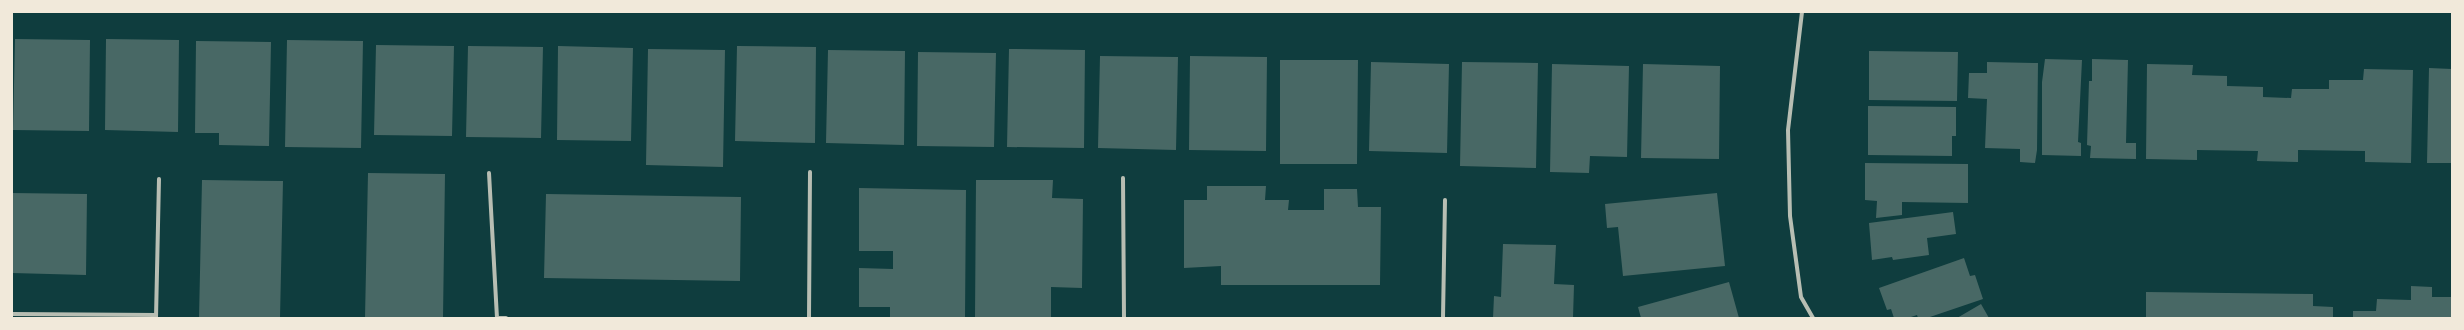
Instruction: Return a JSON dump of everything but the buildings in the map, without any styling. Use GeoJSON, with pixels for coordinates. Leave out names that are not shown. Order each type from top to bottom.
{"type":"FeatureCollection","features":[{"type":"Feature","properties":{"kind":"street"},"geometry":{"type":"LineString","coordinates":[[1802,12],[1788,130],[1790,208],[1801,297],[1813,318]]}},
{"type":"Feature","properties":{"kind":"street"},"geometry":{"type":"LineString","coordinates":[[809,318],[810,172]]}},
{"type":"Feature","properties":{"kind":"street"},"geometry":{"type":"LineString","coordinates":[[489,173],[497,318],[506,318]]}},
{"type":"Feature","properties":{"kind":"street"},"geometry":{"type":"LineString","coordinates":[[12,314],[156,317],[159,178]]}},
{"type":"Feature","properties":{"kind":"street"},"geometry":{"type":"LineString","coordinates":[[1123,178],[1124,318]]}},
{"type":"Feature","properties":{"kind":"street"},"geometry":{"type":"LineString","coordinates":[[1443,318],[1445,200]]}}]}
